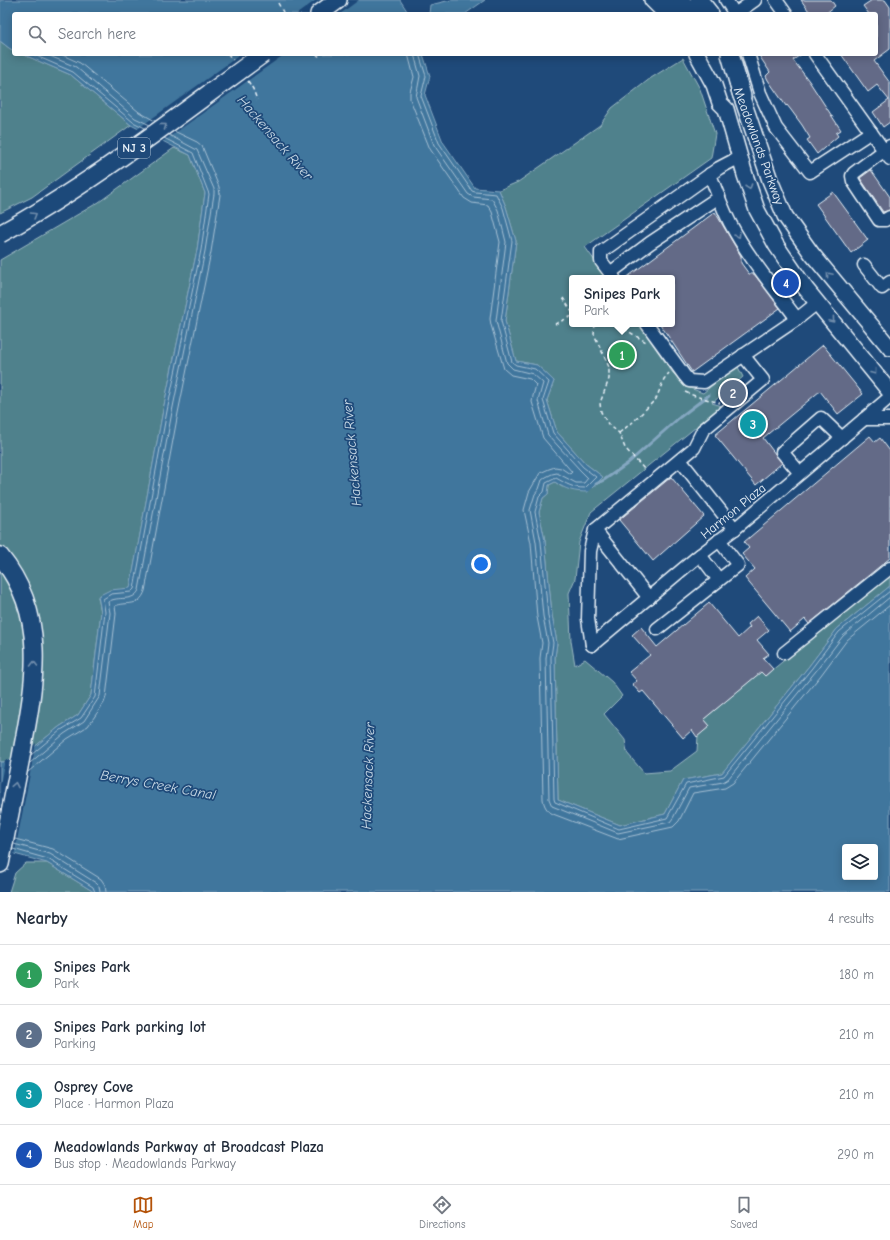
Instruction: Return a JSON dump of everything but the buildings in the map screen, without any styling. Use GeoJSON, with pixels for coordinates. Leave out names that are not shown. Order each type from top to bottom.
{"type":"FeatureCollection","features":[{"type":"Feature","properties":{"kind":"highway"},"geometry":{"type":"LineString","coordinates":[[322,12],[338,0]]}},
{"type":"Feature","properties":{"kind":"highway"},"geometry":{"type":"LineString","coordinates":[[699,0],[708,12]]}},
{"type":"Feature","properties":{"kind":"highway","name":"NJ 3"},"geometry":{"type":"LineString","coordinates":[[0,234],[86,182],[260,56]]}},
{"type":"Feature","properties":{"kind":"highway"},"geometry":{"type":"LineString","coordinates":[[731,56],[742,96]]}},
{"type":"Feature","properties":{"kind":"highway"},"geometry":{"type":"LineString","coordinates":[[0,556],[9,567],[22,592],[29,616],[34,645],[34,672],[31,702],[0,864]]}},
{"type":"Feature","properties":{"kind":"main road"},"geometry":{"type":"LineString","coordinates":[[652,0],[664,12]]}},
{"type":"Feature","properties":{"kind":"main road"},"geometry":{"type":"LineString","coordinates":[[666,0],[676,12]]}},
{"type":"Feature","properties":{"kind":"main road"},"geometry":{"type":"LineString","coordinates":[[681,0],[692,12]]}},
{"type":"Feature","properties":{"kind":"main road","name":"Meadowlands Parkway"},"geometry":{"type":"LineString","coordinates":[[698,56],[714,85],[720,103],[726,109],[757,210],[776,245],[817,303],[890,392]]}},
{"type":"Feature","properties":{"kind":"main road"},"geometry":{"type":"LineString","coordinates":[[709,56],[721,80],[728,101],[726,109]]}},
{"type":"Feature","properties":{"kind":"main road","name":"Meadowlands Parkway"},"geometry":{"type":"LineString","coordinates":[[724,56],[730,65],[742,96],[770,180],[785,216],[812,254],[890,348]]}},
{"type":"Feature","properties":{"kind":"street"},"geometry":{"type":"LineString","coordinates":[[726,0],[735,12]]}},
{"type":"Feature","properties":{"kind":"street"},"geometry":{"type":"LineString","coordinates":[[739,12],[755,0]]}},
{"type":"Feature","properties":{"kind":"street"},"geometry":{"type":"LineString","coordinates":[[776,0],[785,12]]}},
{"type":"Feature","properties":{"kind":"street"},"geometry":{"type":"LineString","coordinates":[[749,56],[760,93],[776,128],[810,172],[871,132]]}},
{"type":"Feature","properties":{"kind":"street"},"geometry":{"type":"LineString","coordinates":[[816,56],[871,132],[888,152],[854,173],[852,176],[853,181],[879,220],[885,220],[890,217]]}},
{"type":"Feature","properties":{"kind":"street"},"geometry":{"type":"LineString","coordinates":[[718,197],[642,248],[612,275],[601,261],[601,252],[710,174],[740,157]]}},
{"type":"Feature","properties":{"kind":"street"},"geometry":{"type":"LineString","coordinates":[[710,174],[718,197],[731,224],[751,256],[797,319]]}},
{"type":"Feature","properties":{"kind":"street"},"geometry":{"type":"LineString","coordinates":[[631,230],[642,248]]}},
{"type":"Feature","properties":{"kind":"street"},"geometry":{"type":"LineString","coordinates":[[864,265],[882,288],[890,282]]}},
{"type":"Feature","properties":{"kind":"street"},"geometry":{"type":"LineString","coordinates":[[649,327],[689,381],[704,382],[797,319],[817,303]]}},
{"type":"Feature","properties":{"kind":"street"},"geometry":{"type":"LineString","coordinates":[[649,598],[595,530],[694,448],[703,430],[763,380],[743,355]]}},
{"type":"Feature","properties":{"kind":"street","name":"Harmon Plaza"},"geometry":{"type":"LineString","coordinates":[[595,530],[590,551],[588,620],[592,645],[719,540],[735,529],[890,397]]}},
{"type":"Feature","properties":{"kind":"street"},"geometry":{"type":"LineString","coordinates":[[800,473],[782,452],[821,418],[842,438]]}},
{"type":"Feature","properties":{"kind":"street"},"geometry":{"type":"LineString","coordinates":[[864,419],[890,419]]}},
{"type":"Feature","properties":{"kind":"street"},"geometry":{"type":"LineString","coordinates":[[680,460],[735,529]]}},
{"type":"Feature","properties":{"kind":"street"},"geometry":{"type":"LineString","coordinates":[[657,629],[738,565],[719,540]]}},
{"type":"Feature","properties":{"kind":"street"},"geometry":{"type":"LineString","coordinates":[[700,556],[719,580]]}},
{"type":"Feature","properties":{"kind":"street"},"geometry":{"type":"LineString","coordinates":[[784,653],[890,568]]}},
{"type":"Feature","properties":{"kind":"path"},"geometry":{"type":"LineString","coordinates":[[278,3],[283,12]]}},
{"type":"Feature","properties":{"kind":"path"},"geometry":{"type":"LineString","coordinates":[[563,298],[569,307]]}},
{"type":"Feature","properties":{"kind":"path"},"geometry":{"type":"LineString","coordinates":[[555,324],[569,317]]}},
{"type":"Feature","properties":{"kind":"path"},"geometry":{"type":"LineString","coordinates":[[595,327],[594,334],[609,366],[609,379],[600,403],[601,412],[608,424],[619,432],[627,450],[645,470]]}},
{"type":"Feature","properties":{"kind":"path"},"geometry":{"type":"LineString","coordinates":[[621,327],[649,344]]}},
{"type":"Feature","properties":{"kind":"path"},"geometry":{"type":"LineString","coordinates":[[619,432],[633,422],[656,399],[664,379],[668,373],[672,372]]}},
{"type":"Feature","properties":{"kind":"path"},"geometry":{"type":"LineString","coordinates":[[668,373],[672,376]]}},
{"type":"Feature","properties":{"kind":"path"},"geometry":{"type":"LineString","coordinates":[[683,390],[715,402]]}},
{"type":"Feature","properties":{"kind":"green space"},"geometry":{"type":"Polygon","coordinates":[[[0,41],[12,50],[12,56],[27,56],[71,75],[131,125],[32,197],[0,213],[0,41]]]}},
{"type":"Feature","properties":{"kind":"green space"},"geometry":{"type":"Polygon","coordinates":[[[683,58],[700,89],[715,134],[711,158],[585,247],[605,275],[569,275],[569,327],[641,327],[672,372],[687,387],[703,393],[737,365],[743,377],[712,403],[722,406],[591,512],[579,542],[575,579],[569,593],[571,641],[575,665],[585,659],[612,682],[622,696],[604,714],[625,740],[627,753],[644,773],[670,771],[697,751],[698,736],[710,726],[704,719],[761,672],[765,676],[890,573],[890,586],[837,629],[809,666],[722,773],[683,780],[665,814],[620,825],[558,800],[555,657],[557,643],[552,615],[545,541],[539,512],[543,498],[548,494],[549,485],[555,482],[562,487],[603,477],[586,464],[557,432],[547,400],[554,381],[537,365],[516,361],[505,321],[516,241],[506,207],[499,190],[518,182],[600,125],[612,108],[651,78],[683,58]]]}},
{"type":"Feature","properties":{"kind":"green space"},"geometry":{"type":"Polygon","coordinates":[[[174,148],[190,155],[205,193],[197,250],[163,410],[130,589],[110,591],[98,597],[101,612],[91,695],[78,715],[59,727],[16,762],[0,762],[0,260],[99,202],[174,148]]]}},
{"type":"Feature","properties":{"kind":"green space"},"geometry":{"type":"Polygon","coordinates":[[[26,863],[47,863],[94,892],[9,892],[15,873],[26,863]]]}},
{"type":"Feature","properties":{"kind":"water"},"geometry":{"type":"Polygon","coordinates":[[[0,0],[400,0],[408,12],[12,12],[12,50],[0,41],[0,0]]]}},
{"type":"Feature","properties":{"kind":"water"},"geometry":{"type":"Polygon","coordinates":[[[451,0],[485,0],[468,12],[429,12],[430,5],[451,0]]]}},
{"type":"Feature","properties":{"kind":"water"},"geometry":{"type":"Polygon","coordinates":[[[27,56],[424,56],[430,76],[425,95],[443,142],[475,188],[499,190],[506,207],[516,241],[505,321],[516,361],[537,365],[554,381],[547,400],[557,432],[586,464],[603,477],[588,492],[571,490],[555,482],[549,485],[548,494],[543,498],[539,512],[545,541],[552,615],[557,643],[555,657],[558,800],[620,825],[665,814],[683,780],[722,773],[809,666],[837,629],[890,586],[890,892],[94,892],[47,863],[0,850],[0,762],[16,762],[59,727],[78,715],[91,695],[101,612],[98,596],[110,590],[130,588],[163,410],[197,250],[205,193],[190,155],[131,125],[71,75],[27,56]]]}},
{"type":"Feature","properties":{"kind":"pier"},"geometry":{"type":"Polygon","coordinates":[[[316,0],[359,0],[343,12],[300,12],[316,0]]]}},
{"type":"Feature","properties":{"kind":"pier"},"geometry":{"type":"Polygon","coordinates":[[[238,56],[282,56],[161,143],[136,130],[238,56]]]}},
{"type":"Feature","properties":{"kind":"pier"},"geometry":{"type":"Polygon","coordinates":[[[36,743],[14,856],[0,852],[0,784],[5,760],[16,760],[36,743]]]}},
{"type":"Feature","properties":{"kind":"waterway"},"geometry":{"type":"LineString","coordinates":[[596,484],[627,464],[680,417],[709,395]]}},
{"type":"Feature","properties":{"kind":"place","name":"Meadowlands Parkway at Broadcast Plaza"},"geometry":{"type":"Point","coordinates":[786,283]}},
{"type":"Feature","properties":{"kind":"place","name":"Snipes Park"},"geometry":{"type":"Point","coordinates":[622,355]}},
{"type":"Feature","properties":{"kind":"place","name":"Snipes Park parking lot"},"geometry":{"type":"Point","coordinates":[733,393]}},
{"type":"Feature","properties":{"kind":"place","name":"Osprey Cove"},"geometry":{"type":"Point","coordinates":[753,424]}},
{"type":"Feature","properties":{"kind":"water label","name":"Hackensack River"},"geometry":{"type":"Point","coordinates":[275,138]}},
{"type":"Feature","properties":{"kind":"water label","name":"Hackensack River"},"geometry":{"type":"Point","coordinates":[352,453]}},
{"type":"Feature","properties":{"kind":"water label","name":"Hackensack River"},"geometry":{"type":"Point","coordinates":[368,776]}},
{"type":"Feature","properties":{"kind":"water label","name":"Berrys Creek Canal"},"geometry":{"type":"Point","coordinates":[158,785]}}]}
